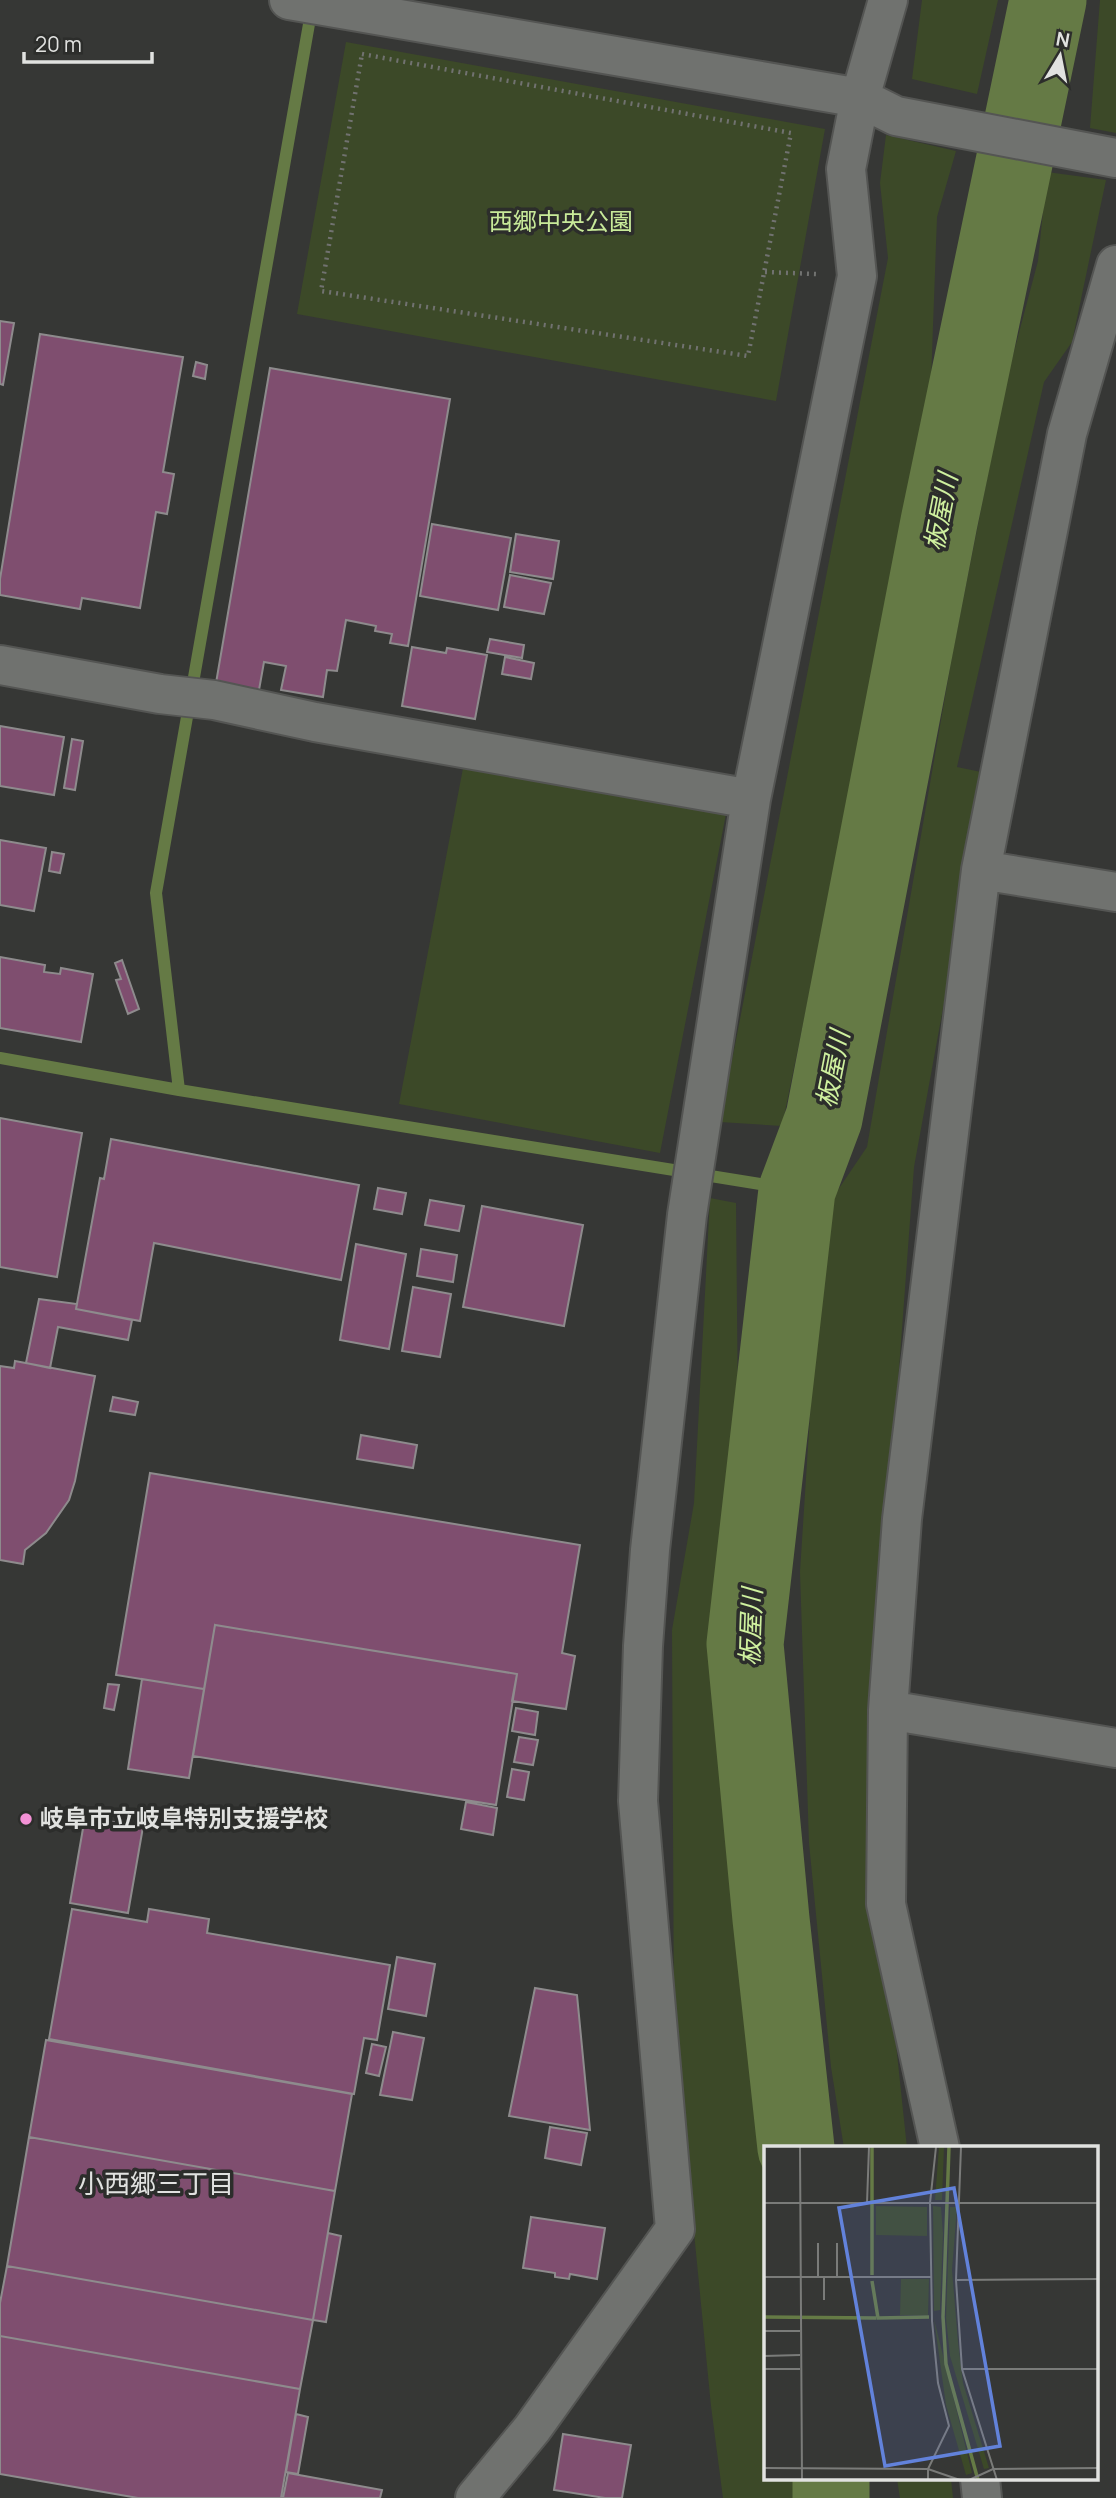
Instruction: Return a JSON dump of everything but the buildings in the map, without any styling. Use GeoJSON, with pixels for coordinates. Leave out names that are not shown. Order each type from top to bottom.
{"type":"FeatureCollection","features":[{"type":"Feature","properties":{"kind":"street"},"geometry":{"type":"LineString","coordinates":[[289,0],[860,98],[896,116],[1112,157]]}},
{"type":"Feature","properties":{"kind":"street"},"geometry":{"type":"LineString","coordinates":[[474,2498],[532,2429],[675,2229],[638,1801],[643,1646],[650,1550],[687,1215],[751,799],[858,276],[846,169],[860,98],[888,0]]}},
{"type":"Feature","properties":{"kind":"street"},"geometry":{"type":"LineString","coordinates":[[940,2146],[886,1904],[888,1710],[902,1518],[981,870],[1067,434],[1116,265]]}},
{"type":"Feature","properties":{"kind":"street"},"geometry":{"type":"LineString","coordinates":[[0,664],[160,694],[214,700],[315,722],[751,799]]}},
{"type":"Feature","properties":{"kind":"street"},"geometry":{"type":"LineString","coordinates":[[981,870],[1116,892]]}},
{"type":"Feature","properties":{"kind":"street"},"geometry":{"type":"LineString","coordinates":[[888,1710],[1116,1748]]}},
{"type":"Feature","properties":{"kind":"street"},"geometry":{"type":"LineString","coordinates":[[980,2480],[982,2498]]}},
{"type":"Feature","properties":{"kind":"path"},"geometry":{"type":"LineString","coordinates":[[362,54],[791,133],[765,272],[748,356],[321,291],[362,54]]}},
{"type":"Feature","properties":{"kind":"path"},"geometry":{"type":"LineString","coordinates":[[765,272],[858,276]]}},
{"type":"Feature","properties":{"kind":"green space"},"geometry":{"type":"Polygon","coordinates":[[[922,0],[998,0],[977,94],[912,79],[922,0]]]}},
{"type":"Feature","properties":{"kind":"green space"},"geometry":{"type":"Polygon","coordinates":[[[1100,0],[1116,0],[1116,133],[1090,128],[1100,0]]]}},
{"type":"Feature","properties":{"kind":"green space","name":"西郷中央公園"},"geometry":{"type":"Polygon","coordinates":[[[346,42],[825,129],[776,401],[297,314],[346,42]]]}},
{"type":"Feature","properties":{"kind":"green space"},"geometry":{"type":"Polygon","coordinates":[[[886,135],[956,151],[937,217],[930,408],[782,1126],[720,1122],[888,258],[880,183],[886,135]]]}},
{"type":"Feature","properties":{"kind":"green space"},"geometry":{"type":"Polygon","coordinates":[[[1047,172],[1106,180],[1072,342],[1044,382],[957,767],[986,773],[914,1167],[893,1450],[875,1846],[907,2146],[844,2146],[831,2067],[809,1843],[800,1572],[823,1212],[867,1147],[953,651],[1007,378],[1038,261],[1047,172]]]}},
{"type":"Feature","properties":{"kind":"green space"},"geometry":{"type":"Polygon","coordinates":[[[464,763],[726,814],[660,1153],[399,1104],[464,763]]]}},
{"type":"Feature","properties":{"kind":"green space"},"geometry":{"type":"Polygon","coordinates":[[[710,1198],[736,1203],[743,1952],[771,2146],[764,2146],[764,2480],[799,2480],[800,2498],[723,2498],[711,2406],[674,2028],[672,1630],[694,1503],[710,1198]]]}},
{"type":"Feature","properties":{"kind":"green space"},"geometry":{"type":"Polygon","coordinates":[[[897,2480],[951,2480],[953,2498],[900,2498],[897,2480]]]}},
{"type":"Feature","properties":{"kind":"waterway","name":"板屋川"},"geometry":{"type":"LineString","coordinates":[[796,2146],[745,1644],[797,1190],[824,1118],[939,522],[1048,0]]}},
{"type":"Feature","properties":{"kind":"waterway"},"geometry":{"type":"LineString","coordinates":[[312,7],[156,893],[179,1090],[797,1190]]}},
{"type":"Feature","properties":{"kind":"waterway"},"geometry":{"type":"LineString","coordinates":[[0,1058],[179,1090]]}},
{"type":"Feature","properties":{"kind":"waterway","name":"板屋川"},"geometry":{"type":"LineString","coordinates":[[831,2480],[831,2498]]}},
{"type":"Feature","properties":{"kind":"place","name":"岐阜市立岐阜特別支援学校"},"geometry":{"type":"Point","coordinates":[26,1819]}},
{"type":"Feature","properties":{"kind":"district","name":"小西郷三丁目"},"geometry":{"type":"Point","coordinates":[156,2184]}}]}
